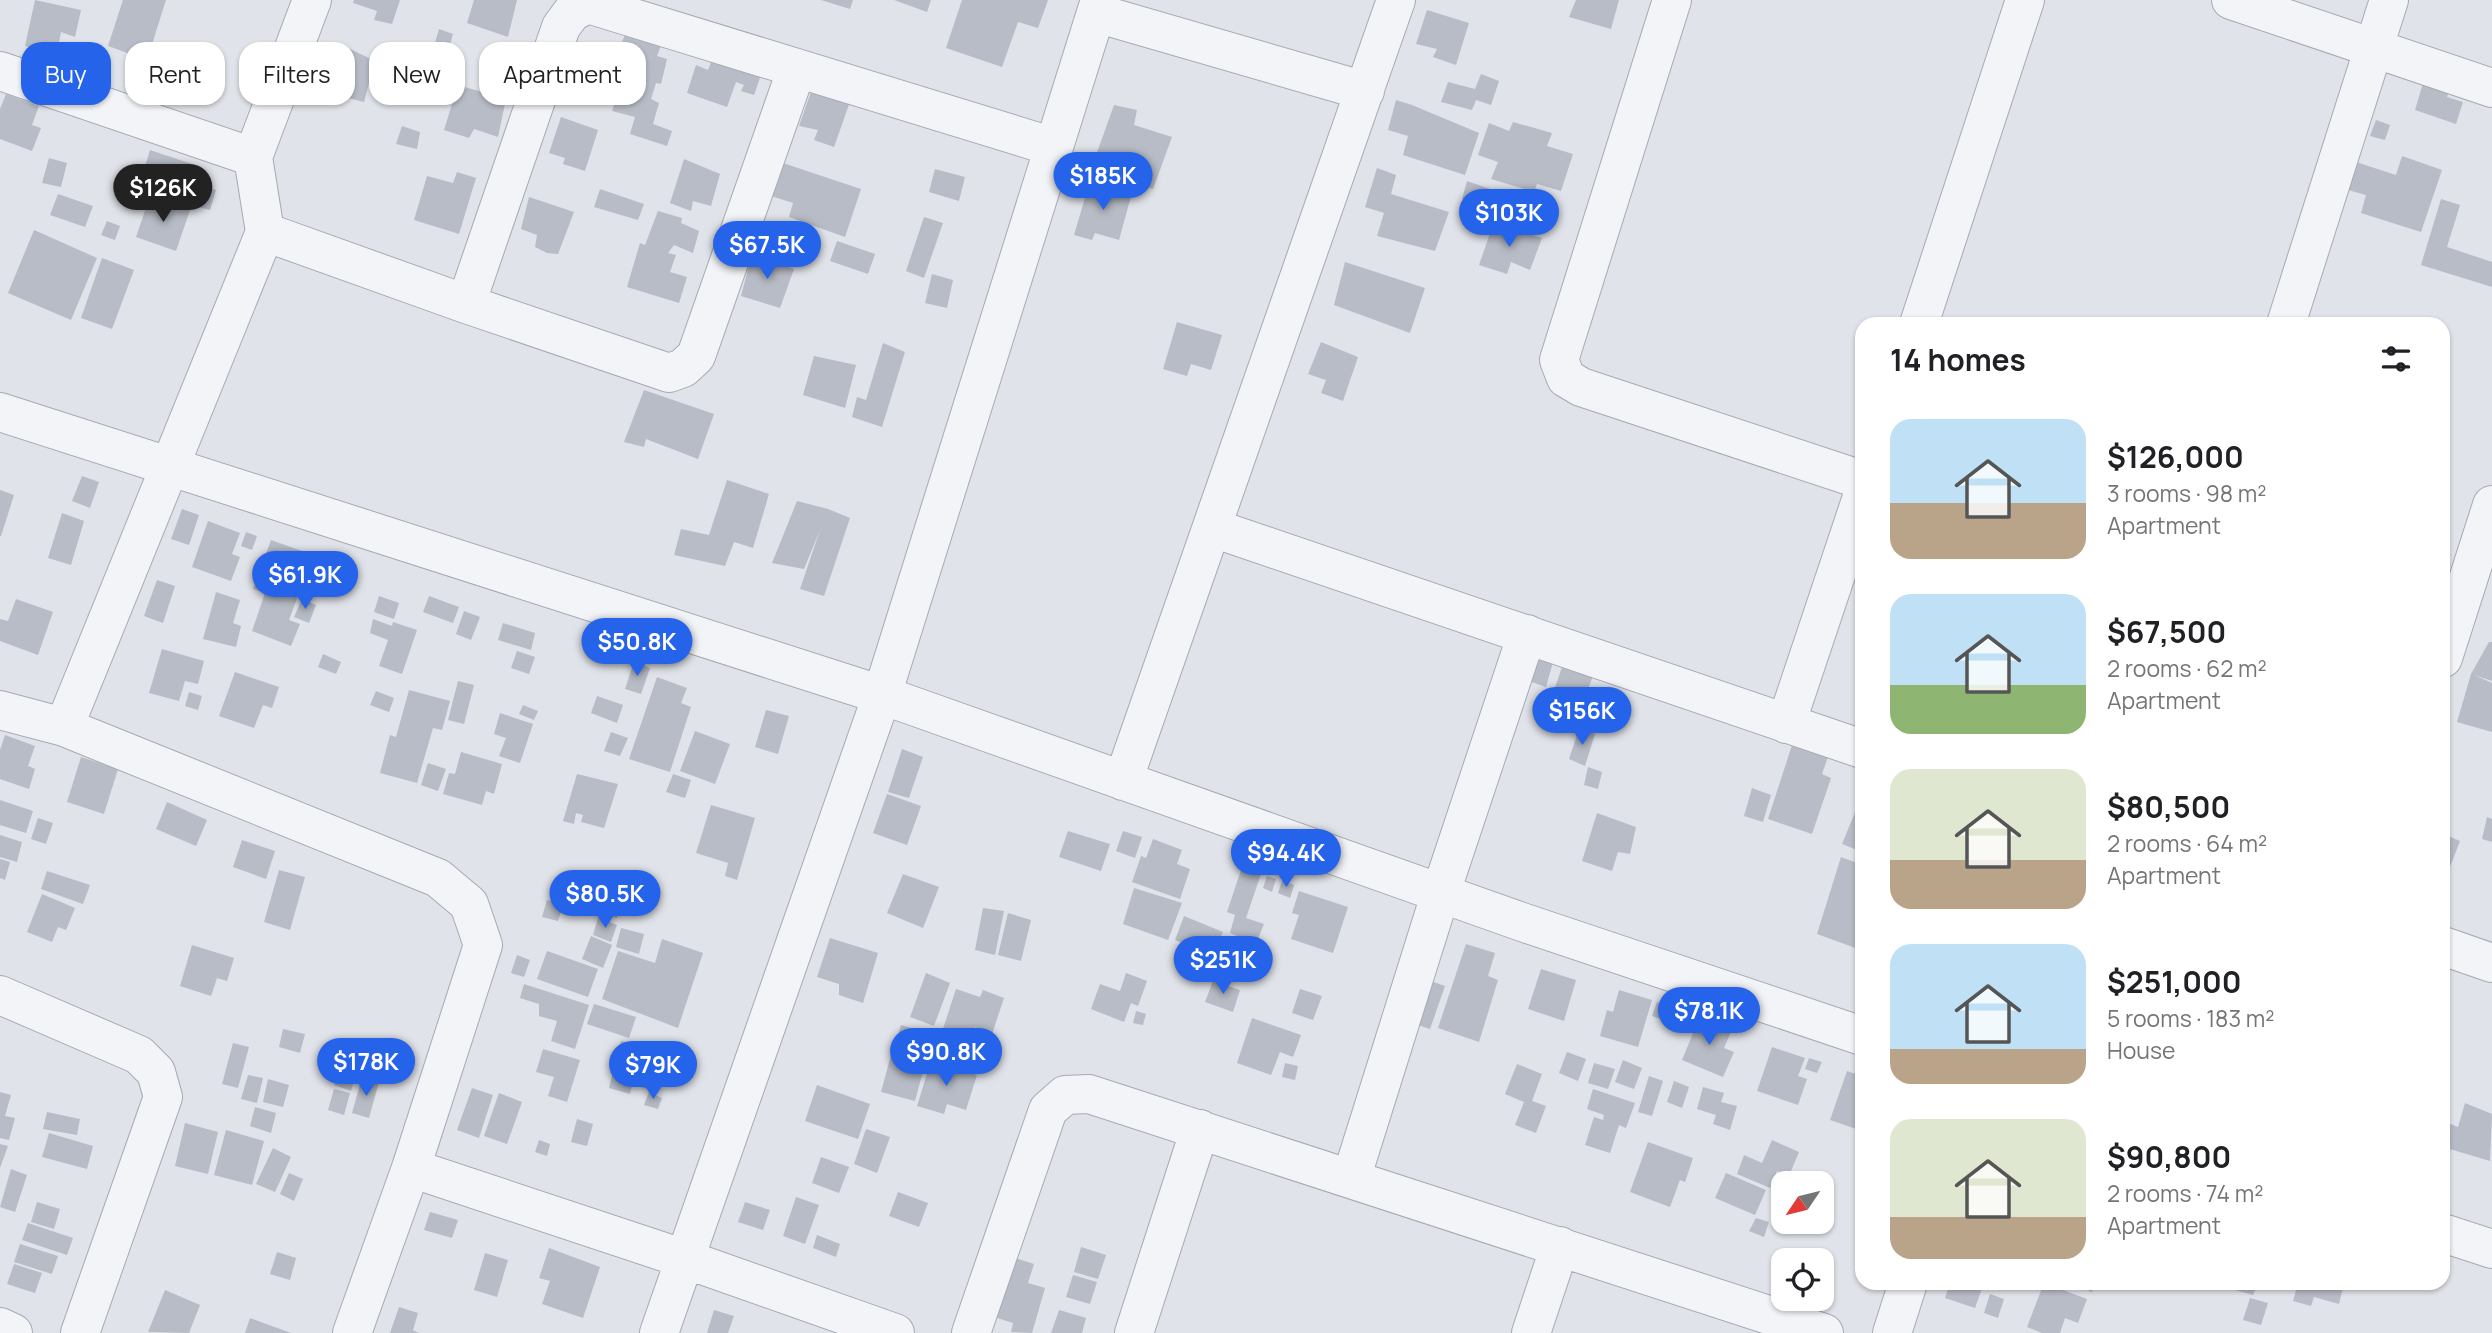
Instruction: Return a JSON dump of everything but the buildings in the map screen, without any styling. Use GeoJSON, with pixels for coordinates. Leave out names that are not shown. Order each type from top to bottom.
{"type":"FeatureCollection","features":[{"type":"Feature","properties":{"kind":"street"},"geometry":{"type":"LineString","coordinates":[[64,727],[265,232],[253,157],[312,0]]}},
{"type":"Feature","properties":{"kind":"street"},"geometry":{"type":"LineString","coordinates":[[1123,780],[1396,0]]}},
{"type":"Feature","properties":{"kind":"street"},"geometry":{"type":"LineString","coordinates":[[1672,0],[1559,360],[1566,378],[1581,387],[1855,478]]}},
{"type":"Feature","properties":{"kind":"street"},"geometry":{"type":"LineString","coordinates":[[1921,317],[2025,0]]}},
{"type":"Feature","properties":{"kind":"street"},"geometry":{"type":"LineString","coordinates":[[2231,0],[2492,88]]}},
{"type":"Feature","properties":{"kind":"street"},"geometry":{"type":"LineString","coordinates":[[2288,317],[2389,0]]}},
{"type":"Feature","properties":{"kind":"street"},"geometry":{"type":"LineString","coordinates":[[466,304],[561,27],[572,12],[589,4],[1054,146]]}},
{"type":"Feature","properties":{"kind":"street"},"geometry":{"type":"LineString","coordinates":[[659,1333],[882,695],[1098,7],[1365,91]]}},
{"type":"Feature","properties":{"kind":"street"},"geometry":{"type":"LineString","coordinates":[[265,232],[669,373],[683,368],[696,356],[797,68]]}},
{"type":"Feature","properties":{"kind":"street"},"geometry":{"type":"LineString","coordinates":[[0,71],[253,157]]}},
{"type":"Feature","properties":{"kind":"street"},"geometry":{"type":"LineString","coordinates":[[0,412],[882,695],[1522,922],[1855,1034]]}},
{"type":"Feature","properties":{"kind":"street"},"geometry":{"type":"LineString","coordinates":[[2450,642],[2465,609],[2492,505]]}},
{"type":"Feature","properties":{"kind":"street"},"geometry":{"type":"LineString","coordinates":[[1786,724],[1855,518]]}},
{"type":"Feature","properties":{"kind":"street"},"geometry":{"type":"LineString","coordinates":[[1213,528],[1855,747]]}},
{"type":"Feature","properties":{"kind":"street"},"geometry":{"type":"LineString","coordinates":[[1352,1179],[1441,892],[1527,634]]}},
{"type":"Feature","properties":{"kind":"street"},"geometry":{"type":"LineString","coordinates":[[0,710],[64,727],[438,878],[469,904],[483,945],[411,1168],[352,1333]]}},
{"type":"Feature","properties":{"kind":"street"},"geometry":{"type":"LineString","coordinates":[[2450,948],[2492,962]]}},
{"type":"Feature","properties":{"kind":"street"},"geometry":{"type":"LineString","coordinates":[[0,995],[139,1055],[156,1072],[163,1097],[80,1333]]}},
{"type":"Feature","properties":{"kind":"street"},"geometry":{"type":"LineString","coordinates":[[971,1333],[1048,1110],[1065,1094],[1090,1094],[1824,1333]]}},
{"type":"Feature","properties":{"kind":"street"},"geometry":{"type":"LineString","coordinates":[[1134,1333],[1200,1129]]}},
{"type":"Feature","properties":{"kind":"street"},"geometry":{"type":"LineString","coordinates":[[411,1168],[685,1259],[895,1333]]}},
{"type":"Feature","properties":{"kind":"street"},"geometry":{"type":"LineString","coordinates":[[2450,1235],[2492,1249]]}},
{"type":"Feature","properties":{"kind":"street"},"geometry":{"type":"LineString","coordinates":[[1531,1333],[1560,1247]]}},
{"type":"Feature","properties":{"kind":"street"},"geometry":{"type":"LineString","coordinates":[[1892,1333],[1906,1290]]}},
{"type":"Feature","properties":{"kind":"street"},"geometry":{"type":"LineString","coordinates":[[0,1327],[13,1333]]}}]}
